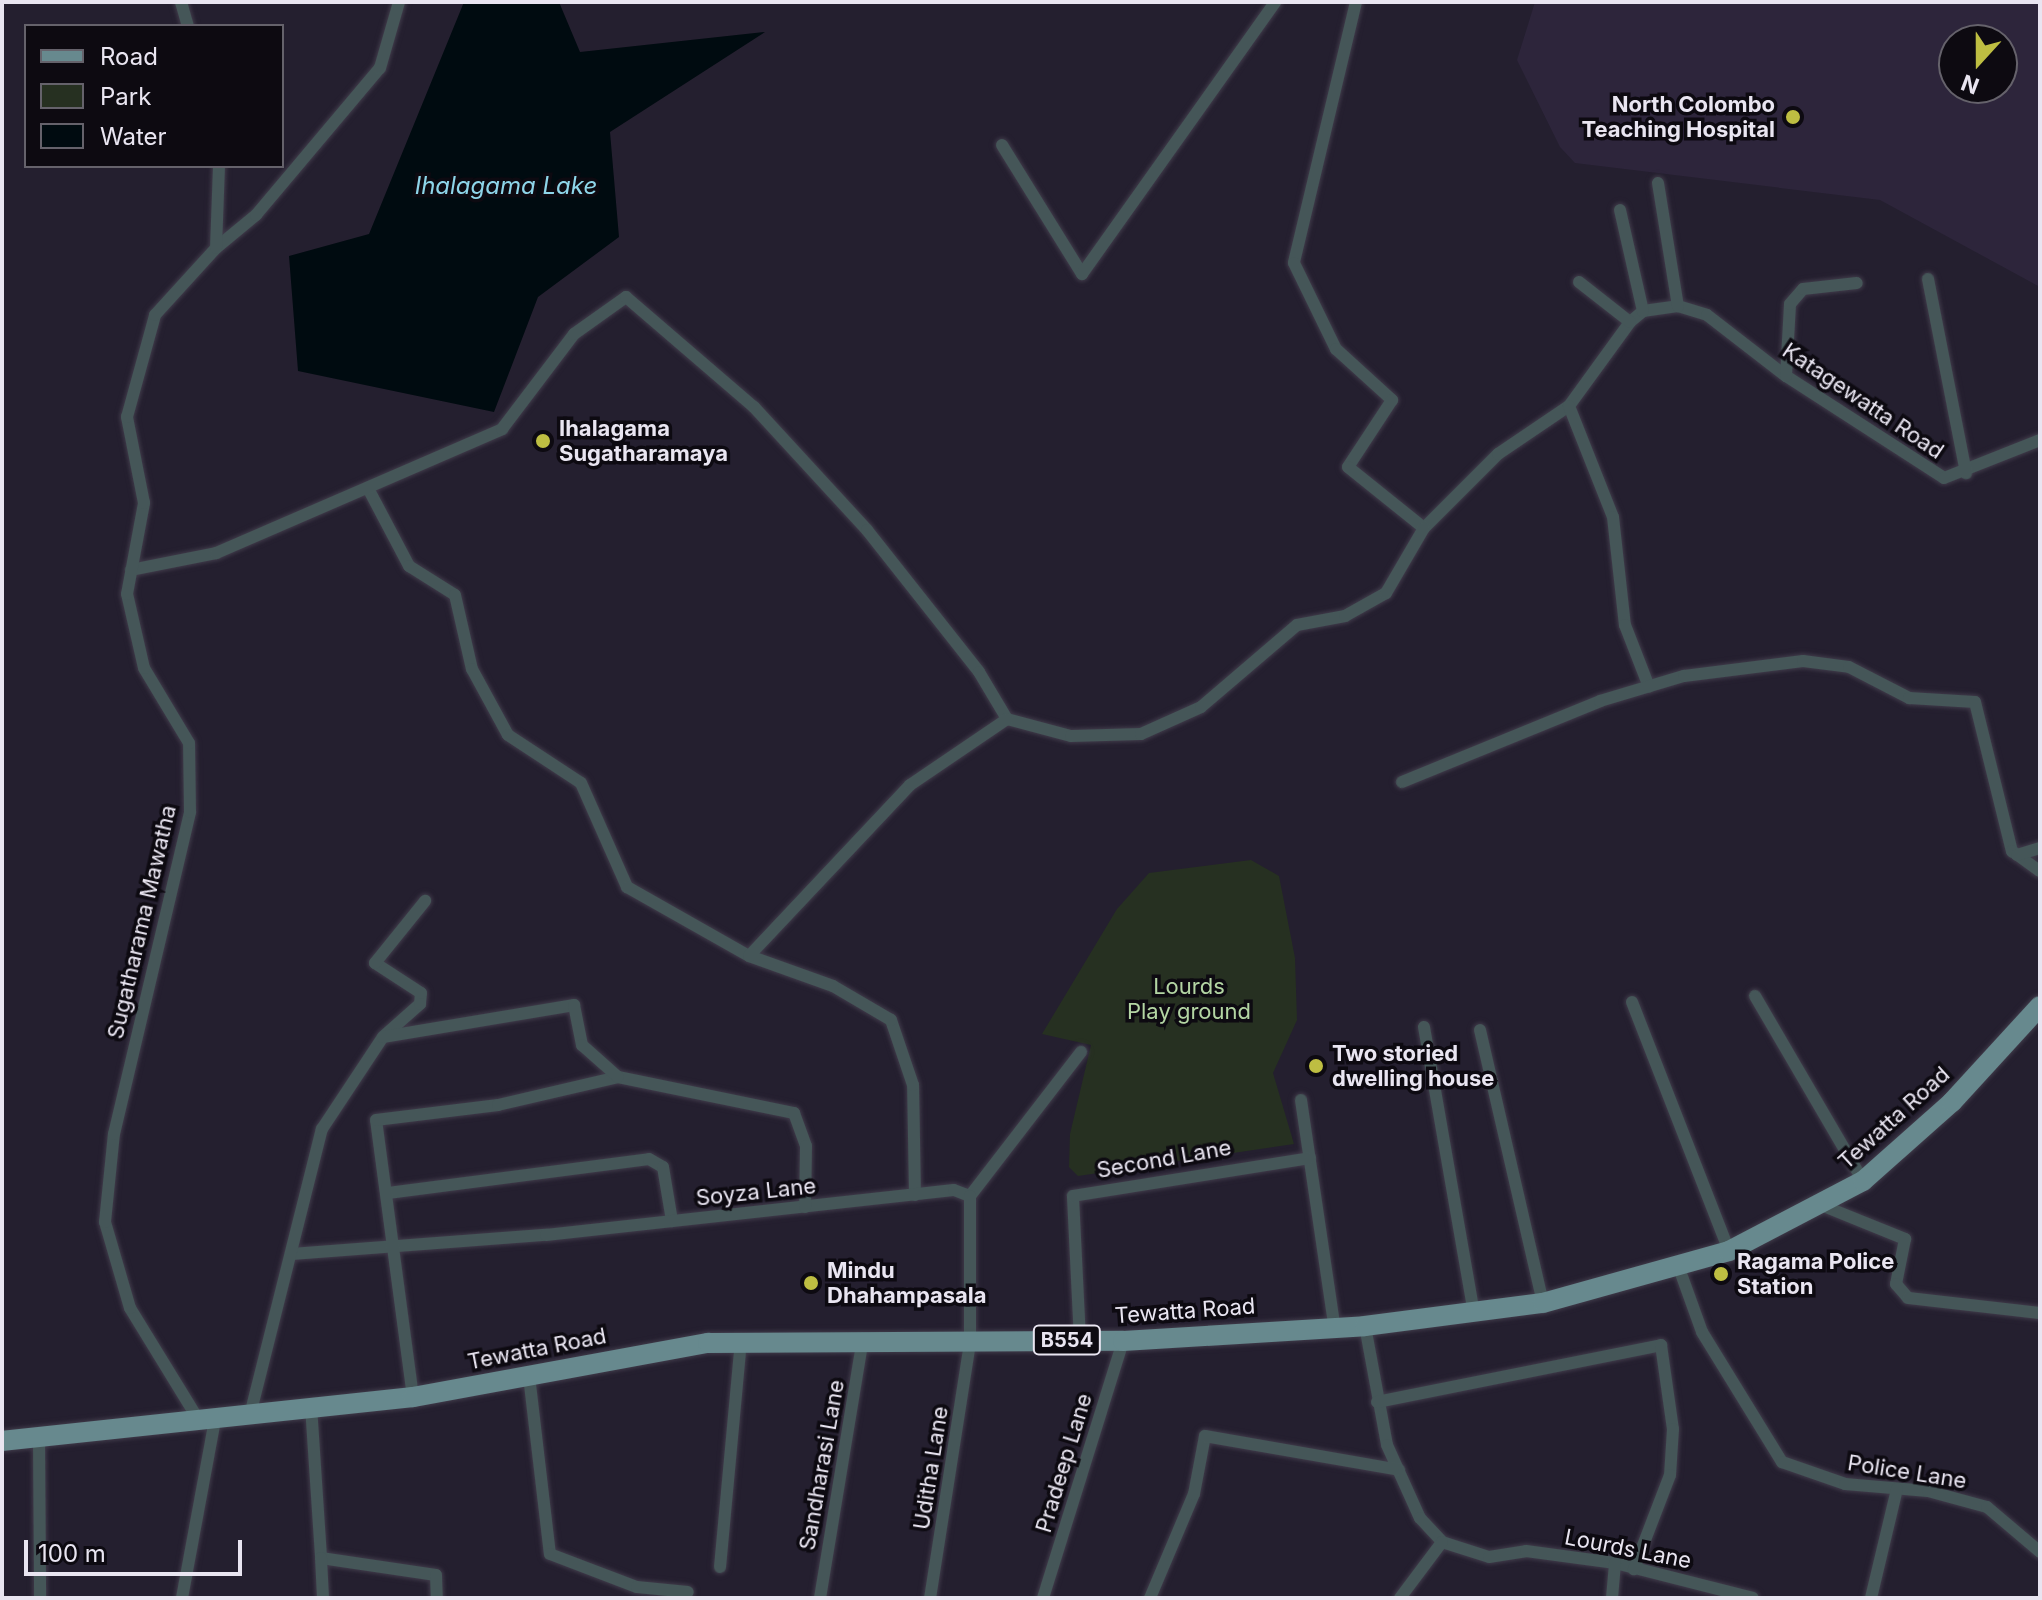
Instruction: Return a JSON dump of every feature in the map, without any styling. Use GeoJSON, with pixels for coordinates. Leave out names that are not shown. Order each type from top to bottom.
{"type":"FeatureCollection","features":[{"type":"Feature","properties":{"kind":"main road","name":"Tewatta Road"},"geometry":{"type":"LineString","coordinates":[[2,1441],[251,1411],[413,1397],[741,1341],[1123,1341],[1334,1324],[1365,1326],[1543,1303],[1679,1268],[1729,1251],[1863,1181],[1952,1102],[2040,1006]]}},
{"type":"Feature","properties":{"kind":"street"},"geometry":{"type":"LineString","coordinates":[[181,2],[187,24]]}},
{"type":"Feature","properties":{"kind":"street","name":"Sugatharama Mawatha"},"geometry":{"type":"LineString","coordinates":[[207,1417],[130,1308],[105,1222],[114,1134],[190,812],[189,743],[144,668],[127,594],[144,503],[127,417],[155,315],[216,248],[256,215],[380,68],[399,2]]}},
{"type":"Feature","properties":{"kind":"street"},"geometry":{"type":"LineString","coordinates":[[1002,145],[1082,274],[1275,2]]}},
{"type":"Feature","properties":{"kind":"street"},"geometry":{"type":"LineString","coordinates":[[1356,2],[1294,263],[1336,349],[1392,400],[1348,467],[1424,528]]}},
{"type":"Feature","properties":{"kind":"street"},"geometry":{"type":"LineString","coordinates":[[216,248],[219,168]]}},
{"type":"Feature","properties":{"kind":"street"},"geometry":{"type":"LineString","coordinates":[[131,570],[216,553],[370,492],[502,429],[574,334],[626,297],[754,407],[867,530],[979,672],[1007,719],[1071,736],[1141,734],[1201,707],[1297,625],[1345,616],[1386,593],[1424,528],[1498,454],[1569,406],[1630,322],[1643,311],[1678,306],[1658,183]]}},
{"type":"Feature","properties":{"kind":"street"},"geometry":{"type":"LineString","coordinates":[[1620,210],[1643,311]]}},
{"type":"Feature","properties":{"kind":"street"},"geometry":{"type":"LineString","coordinates":[[1928,279],[1966,473]]}},
{"type":"Feature","properties":{"kind":"street"},"geometry":{"type":"LineString","coordinates":[[1579,282],[1630,322]]}},
{"type":"Feature","properties":{"kind":"street"},"geometry":{"type":"LineString","coordinates":[[1786,376],[1790,304],[1803,289],[1857,283]]}},
{"type":"Feature","properties":{"kind":"street","name":"Katagewatta Road"},"geometry":{"type":"LineString","coordinates":[[1678,306],[1707,315],[1786,376],[1895,441],[1925,469],[1944,478],[1966,473],[2040,440]]}},
{"type":"Feature","properties":{"kind":"street"},"geometry":{"type":"LineString","coordinates":[[1569,406],[1613,517],[1625,625],[1649,687]]}},
{"type":"Feature","properties":{"kind":"street"},"geometry":{"type":"LineString","coordinates":[[370,492],[409,566],[455,595],[472,669],[508,735],[581,783],[627,887],[749,956],[833,986],[891,1020],[913,1085],[915,1195]]}},
{"type":"Feature","properties":{"kind":"street"},"geometry":{"type":"LineString","coordinates":[[1402,782],[1649,687],[1719,668],[1803,661],[1849,667],[1909,698],[1975,702],[2017,855],[2040,871]]}},
{"type":"Feature","properties":{"kind":"street"},"geometry":{"type":"LineString","coordinates":[[749,956],[910,785],[1007,719]]}},
{"type":"Feature","properties":{"kind":"street"},"geometry":{"type":"LineString","coordinates":[[2017,855],[2040,848]]}},
{"type":"Feature","properties":{"kind":"street"},"geometry":{"type":"LineString","coordinates":[[251,1411],[322,1129],[383,1037],[420,1004],[421,993],[375,963],[425,901]]}},
{"type":"Feature","properties":{"kind":"street"},"geometry":{"type":"LineString","coordinates":[[1755,996],[1863,1181]]}},
{"type":"Feature","properties":{"kind":"street"},"geometry":{"type":"LineString","coordinates":[[1632,1002],[1729,1251]]}},
{"type":"Feature","properties":{"kind":"street"},"geometry":{"type":"LineString","coordinates":[[383,1037],[574,1005],[582,1045],[618,1077]]}},
{"type":"Feature","properties":{"kind":"street"},"geometry":{"type":"LineString","coordinates":[[1424,1027],[1474,1313]]}},
{"type":"Feature","properties":{"kind":"street"},"geometry":{"type":"LineString","coordinates":[[1480,1030],[1543,1303]]}},
{"type":"Feature","properties":{"kind":"street"},"geometry":{"type":"LineString","coordinates":[[970,1343],[970,1196],[1081,1052]]}},
{"type":"Feature","properties":{"kind":"street"},"geometry":{"type":"LineString","coordinates":[[413,1397],[398,1247],[376,1120],[498,1105],[618,1077],[794,1113],[806,1146],[805,1207]]}},
{"type":"Feature","properties":{"kind":"street"},"geometry":{"type":"LineString","coordinates":[[1301,1100],[1334,1324]]}},
{"type":"Feature","properties":{"kind":"street","name":"Second Lane"},"geometry":{"type":"LineString","coordinates":[[1080,1340],[1073,1196],[1310,1158]]}},
{"type":"Feature","properties":{"kind":"street"},"geometry":{"type":"LineString","coordinates":[[388,1193],[649,1159],[663,1167],[672,1221]]}},
{"type":"Feature","properties":{"kind":"street","name":"Soyza Lane"},"geometry":{"type":"LineString","coordinates":[[291,1254],[398,1247],[915,1195],[970,1196]]}},
{"type":"Feature","properties":{"kind":"street"},"geometry":{"type":"LineString","coordinates":[[1821,1205],[1905,1239],[1896,1284],[1908,1298],[2040,1313]]}},
{"type":"Feature","properties":{"kind":"street","name":"Police Lane"},"geometry":{"type":"LineString","coordinates":[[1679,1268],[1702,1332],[1782,1462],[1845,1484],[1897,1489],[1987,1507],[2040,1552]]}},
{"type":"Feature","properties":{"kind":"street"},"geometry":{"type":"LineString","coordinates":[[1365,1326],[1377,1402],[1399,1470],[1420,1518],[1442,1542],[1400,1598]]}},
{"type":"Feature","properties":{"kind":"street","name":"Sandharasi Lane"},"geometry":{"type":"LineString","coordinates":[[820,1598],[863,1339]]}},
{"type":"Feature","properties":{"kind":"street"},"geometry":{"type":"LineString","coordinates":[[720,1567],[741,1341]]}},
{"type":"Feature","properties":{"kind":"street","name":"Pradeep Lane"},"geometry":{"type":"LineString","coordinates":[[1043,1598],[1123,1341]]}},
{"type":"Feature","properties":{"kind":"street","name":"Uditha Lane"},"geometry":{"type":"LineString","coordinates":[[930,1598],[970,1343]]}},
{"type":"Feature","properties":{"kind":"street"},"geometry":{"type":"LineString","coordinates":[[1377,1402],[1661,1345],[1673,1429],[1670,1475],[1634,1569]]}},
{"type":"Feature","properties":{"kind":"street"},"geometry":{"type":"LineString","coordinates":[[529,1376],[550,1554],[637,1587],[688,1592]]}},
{"type":"Feature","properties":{"kind":"street"},"geometry":{"type":"LineString","coordinates":[[311,1406],[323,1598]]}},
{"type":"Feature","properties":{"kind":"street"},"geometry":{"type":"LineString","coordinates":[[182,1598],[207,1417]]}},
{"type":"Feature","properties":{"kind":"street"},"geometry":{"type":"LineString","coordinates":[[1150,1598],[1194,1494],[1205,1436],[1399,1470]]}},
{"type":"Feature","properties":{"kind":"street"},"geometry":{"type":"LineString","coordinates":[[39,1438],[40,1598]]}},
{"type":"Feature","properties":{"kind":"street"},"geometry":{"type":"LineString","coordinates":[[1871,1598],[1897,1489]]}},
{"type":"Feature","properties":{"kind":"street","name":"Lourds Lane"},"geometry":{"type":"LineString","coordinates":[[1442,1542],[1489,1557],[1526,1551],[1615,1563],[1753,1598]]}},
{"type":"Feature","properties":{"kind":"street"},"geometry":{"type":"LineString","coordinates":[[321,1558],[436,1575],[437,1598]]}},
{"type":"Feature","properties":{"kind":"street"},"geometry":{"type":"LineString","coordinates":[[1612,1598],[1615,1563]]}},
{"type":"Feature","properties":{"kind":"shaded area","name":"North Colombo Teaching Hospital"},"geometry":{"type":"Polygon","coordinates":[[[1535,2],[2040,2],[2040,287],[1880,200],[1575,163],[1560,147],[1517,60],[1535,2]]]}},
{"type":"Feature","properties":{"kind":"green space","name":"Lourds Play ground"},"geometry":{"type":"Polygon","coordinates":[[[1251,860],[1279,876],[1295,958],[1297,1020],[1273,1073],[1294,1144],[1078,1176],[1069,1167],[1070,1134],[1091,1045],[1042,1034],[1117,909],[1149,873],[1251,860]]]}},
{"type":"Feature","properties":{"kind":"water","name":"Ihalagama Lake"},"geometry":{"type":"Polygon","coordinates":[[[464,2],[559,2],[580,52],[765,32],[610,132],[619,237],[538,297],[494,412],[298,371],[289,256],[369,234],[464,2]]]}},
{"type":"Feature","properties":{"kind":"place","name":"North Colombo Teaching Hospital"},"geometry":{"type":"Point","coordinates":[1793,117]}},
{"type":"Feature","properties":{"kind":"place","name":"Ihalagama Sugatharamaya"},"geometry":{"type":"Point","coordinates":[543,441]}},
{"type":"Feature","properties":{"kind":"place","name":"Two storied dwelling house"},"geometry":{"type":"Point","coordinates":[1316,1066]}},
{"type":"Feature","properties":{"kind":"place","name":"Ragama Police Station"},"geometry":{"type":"Point","coordinates":[1721,1274]}},
{"type":"Feature","properties":{"kind":"place","name":"Mindu Dhahampasala"},"geometry":{"type":"Point","coordinates":[811,1283]}}]}
